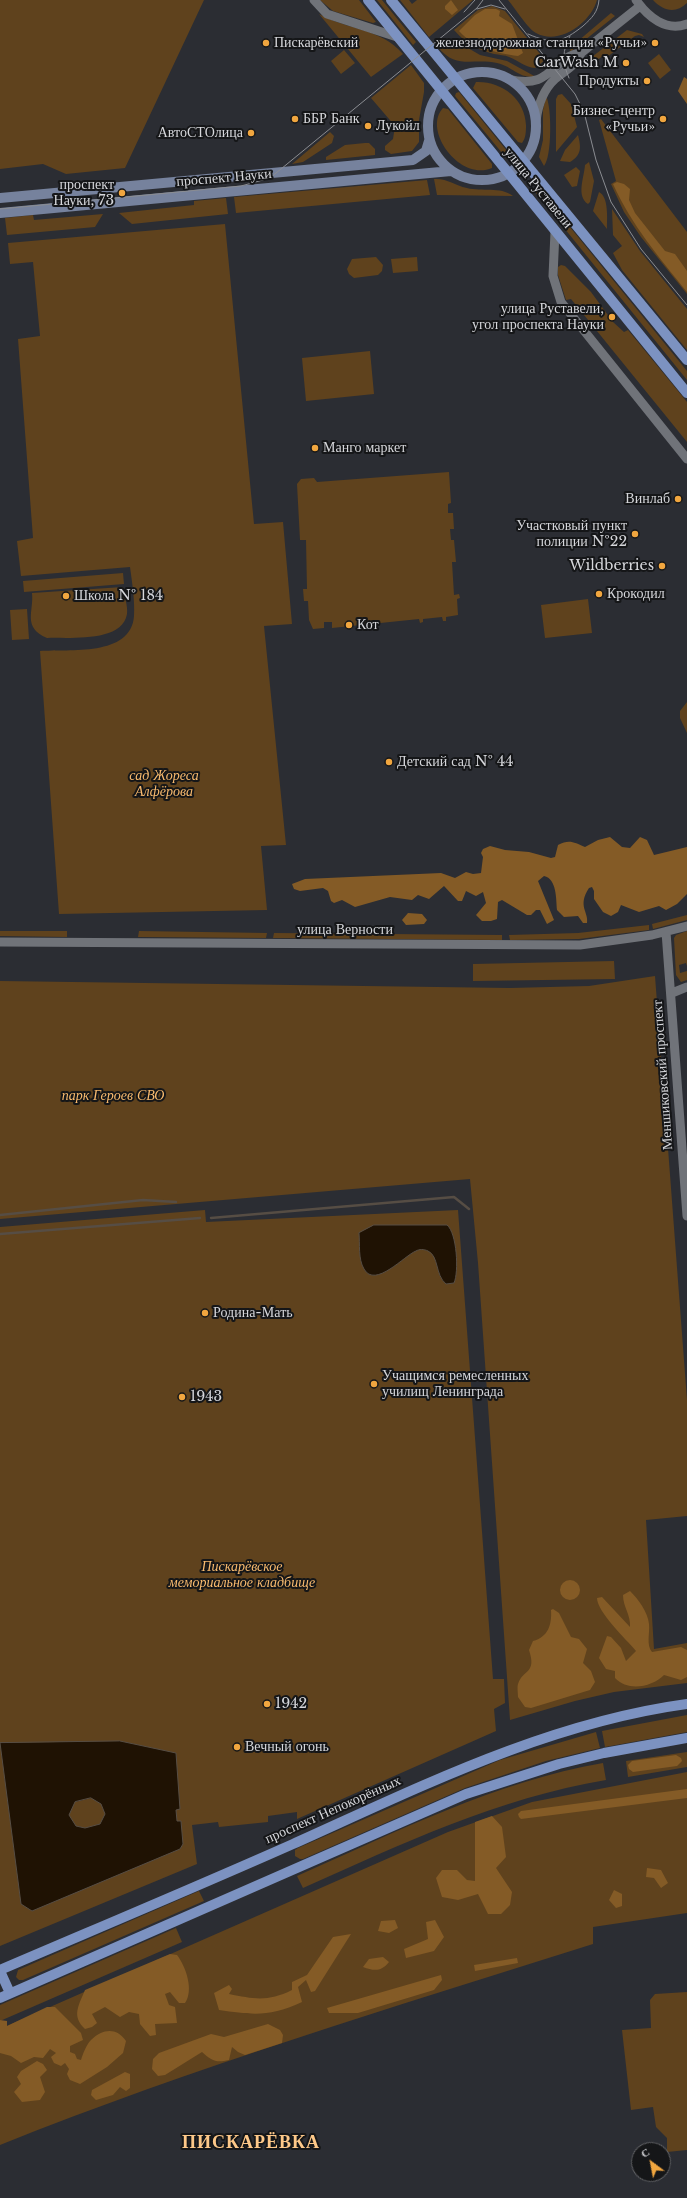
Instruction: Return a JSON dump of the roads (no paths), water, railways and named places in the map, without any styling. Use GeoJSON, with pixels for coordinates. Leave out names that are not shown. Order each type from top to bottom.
{"type":"FeatureCollection","features":[{"type":"Feature","properties":{"kind":"main road","name":"улица Руставели"},"geometry":{"type":"LineString","coordinates":[[368,0],[687,393]]}},
{"type":"Feature","properties":{"kind":"main road","name":"улица Руставели"},"geometry":{"type":"LineString","coordinates":[[391,0],[687,360]]}},
{"type":"Feature","properties":{"kind":"main road","name":"проспект Науки"},"geometry":{"type":"LineString","coordinates":[[482,72],[496,74],[508,79],[527,96],[536,121],[534,142],[524,160],[508,173],[494,179],[480,180],[465,178],[451,171],[437,158],[429,140],[427,127],[433,101],[441,90],[456,78],[469,73],[482,72]]}},
{"type":"Feature","properties":{"kind":"main road","name":"проспект Науки"},"geometry":{"type":"LineString","coordinates":[[0,198],[413,160],[426,151],[429,140]]}},
{"type":"Feature","properties":{"kind":"main road"},"geometry":{"type":"LineString","coordinates":[[347,165],[348,180]]}},
{"type":"Feature","properties":{"kind":"main road","name":"проспект Науки"},"geometry":{"type":"LineString","coordinates":[[0,213],[451,171]]}},
{"type":"Feature","properties":{"kind":"main road","name":"проспект Непокорённых"},"geometry":{"type":"LineString","coordinates":[[0,1971],[291,1845],[457,1770],[507,1750],[597,1724],[687,1704]]}},
{"type":"Feature","properties":{"kind":"main road"},"geometry":{"type":"LineString","coordinates":[[0,1998],[466,1794],[559,1764],[604,1753],[687,1738]]}},
{"type":"Feature","properties":{"kind":"main road"},"geometry":{"type":"LineString","coordinates":[[0,1971],[10,1993]]}},
{"type":"Feature","properties":{"kind":"street"},"geometry":{"type":"LineString","coordinates":[[314,0],[327,14],[397,37]]}},
{"type":"Feature","properties":{"kind":"street"},"geometry":{"type":"LineString","coordinates":[[638,3],[662,24],[679,26],[687,24]]}},
{"type":"Feature","properties":{"kind":"street","name":"проспект Науки"},"geometry":{"type":"LineString","coordinates":[[536,121],[544,92],[555,79],[579,60],[581,53],[638,3]]}},
{"type":"Feature","properties":{"kind":"street","name":"проспект Науки"},"geometry":{"type":"LineString","coordinates":[[508,79],[527,82],[542,78],[574,54],[581,53]]}},
{"type":"Feature","properties":{"kind":"street"},"geometry":{"type":"LineString","coordinates":[[555,232],[553,276],[561,302],[687,460]]}},
{"type":"Feature","properties":{"kind":"street","name":"улица Верности"},"geometry":{"type":"LineString","coordinates":[[0,942],[561,945],[605,943],[666,932],[687,926]]}},
{"type":"Feature","properties":{"kind":"street","name":"Меншиковский проспект"},"geometry":{"type":"LineString","coordinates":[[666,932],[672,993],[687,1216]]}},
{"type":"Feature","properties":{"kind":"street"},"geometry":{"type":"LineString","coordinates":[[672,993],[687,987]]}},
{"type":"Feature","properties":{"kind":"waterway"},"geometry":{"type":"LineString","coordinates":[[211,1218],[454,1197],[469,1209]]}},
{"type":"Feature","properties":{"kind":"waterway"},"geometry":{"type":"LineString","coordinates":[[0,1215],[143,1200],[176,1202]]}},
{"type":"Feature","properties":{"kind":"waterway"},"geometry":{"type":"LineString","coordinates":[[0,1234],[200,1218]]}},
{"type":"Feature","properties":{"kind":"tram line"},"geometry":{"type":"LineString","coordinates":[[464,12],[475,0]]}},
{"type":"Feature","properties":{"kind":"tram line"},"geometry":{"type":"LineString","coordinates":[[0,209],[241,186],[270,178],[477,8],[483,0]]}},
{"type":"Feature","properties":{"kind":"tram line"},"geometry":{"type":"LineString","coordinates":[[499,0],[575,94],[584,112],[596,160],[611,202],[641,249],[687,305]]}},
{"type":"Feature","properties":{"kind":"tram line"},"geometry":{"type":"LineString","coordinates":[[528,34],[551,41],[569,36],[589,20],[596,11],[599,0]]}},
{"type":"Feature","properties":{"kind":"tram line"},"geometry":{"type":"LineString","coordinates":[[477,9],[491,5],[505,9]]}},
{"type":"Feature","properties":{"kind":"tram line"},"geometry":{"type":"LineString","coordinates":[[569,78],[564,62],[564,52],[570,36]]}},
{"type":"Feature","properties":{"kind":"place","name":"Пискарёвский"},"geometry":{"type":"Point","coordinates":[266,43]}},
{"type":"Feature","properties":{"kind":"place","name":"железнодорожная станция «Ручьи»"},"geometry":{"type":"Point","coordinates":[655,43]}},
{"type":"Feature","properties":{"kind":"place","name":"CarWash M"},"geometry":{"type":"Point","coordinates":[626,63]}},
{"type":"Feature","properties":{"kind":"place","name":"Продукты"},"geometry":{"type":"Point","coordinates":[647,81]}},
{"type":"Feature","properties":{"kind":"place","name":"ББР Банк"},"geometry":{"type":"Point","coordinates":[295,119]}},
{"type":"Feature","properties":{"kind":"place","name":"Бизнес-центр «Ручьи»"},"geometry":{"type":"Point","coordinates":[663,119]}},
{"type":"Feature","properties":{"kind":"place","name":"Лукойл"},"geometry":{"type":"Point","coordinates":[368,126]}},
{"type":"Feature","properties":{"kind":"place","name":"АвтоСТОлица"},"geometry":{"type":"Point","coordinates":[251,133]}},
{"type":"Feature","properties":{"kind":"place","name":"проспект Науки, 73"},"geometry":{"type":"Point","coordinates":[122,193]}},
{"type":"Feature","properties":{"kind":"place","name":"улица Руставели, угол проспекта Науки"},"geometry":{"type":"Point","coordinates":[612,317]}},
{"type":"Feature","properties":{"kind":"place","name":"Манго маркет"},"geometry":{"type":"Point","coordinates":[315,448]}},
{"type":"Feature","properties":{"kind":"place","name":"Винлаб"},"geometry":{"type":"Point","coordinates":[678,499]}},
{"type":"Feature","properties":{"kind":"place","name":"Участковый пункт полиции №22"},"geometry":{"type":"Point","coordinates":[635,534]}},
{"type":"Feature","properties":{"kind":"place","name":"Wildberries"},"geometry":{"type":"Point","coordinates":[662,566]}},
{"type":"Feature","properties":{"kind":"place","name":"Крокодил"},"geometry":{"type":"Point","coordinates":[599,594]}},
{"type":"Feature","properties":{"kind":"place","name":"Школа № 184"},"geometry":{"type":"Point","coordinates":[66,596]}},
{"type":"Feature","properties":{"kind":"place","name":"Кот"},"geometry":{"type":"Point","coordinates":[349,625]}},
{"type":"Feature","properties":{"kind":"place","name":"Детский сад № 44"},"geometry":{"type":"Point","coordinates":[389,762]}},
{"type":"Feature","properties":{"kind":"place","name":"Родина-Мать"},"geometry":{"type":"Point","coordinates":[205,1313]}},
{"type":"Feature","properties":{"kind":"place","name":"Учащимся ремесленных училищ Ленинграда"},"geometry":{"type":"Point","coordinates":[374,1384]}},
{"type":"Feature","properties":{"kind":"place","name":"1943"},"geometry":{"type":"Point","coordinates":[182,1397]}},
{"type":"Feature","properties":{"kind":"place","name":"1942"},"geometry":{"type":"Point","coordinates":[267,1704]}},
{"type":"Feature","properties":{"kind":"place","name":"Вечный огонь"},"geometry":{"type":"Point","coordinates":[237,1747]}},
{"type":"Feature","properties":{"kind":"district","name":"ПИСКАРЁВКА"},"geometry":{"type":"Point","coordinates":[251,2143]}},
{"type":"Feature","properties":{"kind":"park label","name":"сад Жореса Алфёрова"},"geometry":{"type":"Point","coordinates":[164,784]}},
{"type":"Feature","properties":{"kind":"park label","name":"парк Героев СВО"},"geometry":{"type":"Point","coordinates":[113,1096]}},
{"type":"Feature","properties":{"kind":"park label","name":"Пискарёвское мемориальное кладбище"},"geometry":{"type":"Point","coordinates":[242,1576]}}]}
